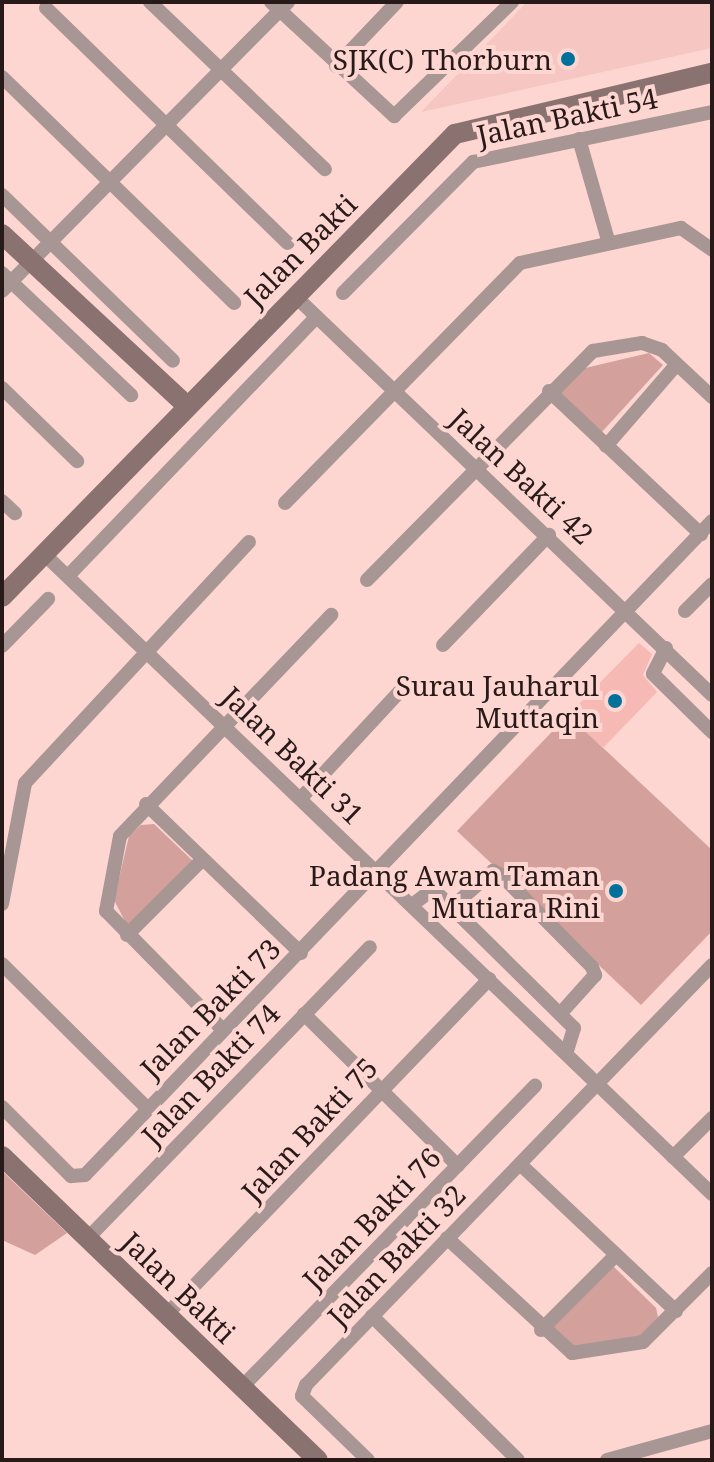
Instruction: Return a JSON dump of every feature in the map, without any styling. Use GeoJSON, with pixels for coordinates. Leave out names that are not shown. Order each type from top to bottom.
{"type":"FeatureCollection","features":[{"type":"Feature","properties":{"kind":"street"},"geometry":{"type":"LineString","coordinates":[[150,2],[325,169]]}},
{"type":"Feature","properties":{"kind":"street"},"geometry":{"type":"LineString","coordinates":[[336,66],[397,2]]}},
{"type":"Feature","properties":{"kind":"street"},"geometry":{"type":"LineString","coordinates":[[131,395],[5,282],[50,242],[164,121],[280,5],[336,66],[388,114],[403,113],[512,2]]}},
{"type":"Feature","properties":{"kind":"street"},"geometry":{"type":"LineString","coordinates":[[46,8],[288,243]]}},
{"type":"Feature","properties":{"kind":"street","name":"Jalan Bakti"},"geometry":{"type":"LineString","coordinates":[[2,597],[185,404],[463,129],[712,73]]}},
{"type":"Feature","properties":{"kind":"street"},"geometry":{"type":"LineString","coordinates":[[2,77],[234,303]]}},
{"type":"Feature","properties":{"kind":"street","name":"Jalan Bakti 54"},"geometry":{"type":"LineString","coordinates":[[343,293],[473,162],[712,112]]}},
{"type":"Feature","properties":{"kind":"street"},"geometry":{"type":"LineString","coordinates":[[579,139],[608,240]]}},
{"type":"Feature","properties":{"kind":"street"},"geometry":{"type":"LineString","coordinates":[[2,195],[173,361]]}},
{"type":"Feature","properties":{"kind":"street"},"geometry":{"type":"LineString","coordinates":[[285,503],[520,263],[608,240],[681,228],[712,250]]}},
{"type":"Feature","properties":{"kind":"street"},"geometry":{"type":"LineString","coordinates":[[2,234],[185,404]]}},
{"type":"Feature","properties":{"kind":"street","name":"Jalan Bakti 42"},"geometry":{"type":"LineString","coordinates":[[295,296],[549,535],[712,695]]}},
{"type":"Feature","properties":{"kind":"street"},"geometry":{"type":"LineString","coordinates":[[68,576],[316,317]]}},
{"type":"Feature","properties":{"kind":"street"},"geometry":{"type":"LineString","coordinates":[[367,580],[549,391],[593,351],[642,343],[677,364],[712,397]]}},
{"type":"Feature","properties":{"kind":"street"},"geometry":{"type":"LineString","coordinates":[[606,446],[677,364]]}},
{"type":"Feature","properties":{"kind":"street"},"geometry":{"type":"LineString","coordinates":[[2,388],[77,461]]}},
{"type":"Feature","properties":{"kind":"street"},"geometry":{"type":"LineString","coordinates":[[549,391],[701,534]]}},
{"type":"Feature","properties":{"kind":"street"},"geometry":{"type":"LineString","coordinates":[[2,501],[15,513]]}},
{"type":"Feature","properties":{"kind":"street","name":"Jalan Bakti 73"},"geometry":{"type":"LineString","coordinates":[[2,1107],[78,1179],[378,874],[629,613],[712,521]]}},
{"type":"Feature","properties":{"kind":"street"},"geometry":{"type":"LineString","coordinates":[[443,645],[549,535]]}},
{"type":"Feature","properties":{"kind":"street"},"geometry":{"type":"LineString","coordinates":[[2,904],[6,861],[25,783],[249,542]]}},
{"type":"Feature","properties":{"kind":"street","name":"Jalan Bakti 31"},"geometry":{"type":"LineString","coordinates":[[44,554],[148,650],[489,979],[597,1088],[712,1194]]}},
{"type":"Feature","properties":{"kind":"street"},"geometry":{"type":"LineString","coordinates":[[685,611],[712,584]]}},
{"type":"Feature","properties":{"kind":"street"},"geometry":{"type":"LineString","coordinates":[[2,646],[48,599]]}},
{"type":"Feature","properties":{"kind":"street"},"geometry":{"type":"LineString","coordinates":[[223,1030],[106,911],[120,836],[146,804],[226,727],[331,615]]}},
{"type":"Feature","properties":{"kind":"street"},"geometry":{"type":"LineString","coordinates":[[666,648],[653,674],[712,732]]}},
{"type":"Feature","properties":{"kind":"street"},"geometry":{"type":"LineString","coordinates":[[301,798],[403,688]]}},
{"type":"Feature","properties":{"kind":"street"},"geometry":{"type":"LineString","coordinates":[[146,804],[301,953]]}},
{"type":"Feature","properties":{"kind":"street"},"geometry":{"type":"LineString","coordinates":[[127,935],[203,859]]}},
{"type":"Feature","properties":{"kind":"street"},"geometry":{"type":"LineString","coordinates":[[452,907],[493,871],[501,875],[592,967],[595,975],[560,1014]]}},
{"type":"Feature","properties":{"kind":"street"},"geometry":{"type":"LineString","coordinates":[[412,905],[428,888],[452,907],[574,1028],[566,1054]]}},
{"type":"Feature","properties":{"kind":"street","name":"Jalan Bakti 74"},"geometry":{"type":"LineString","coordinates":[[88,1238],[370,947]]}},
{"type":"Feature","properties":{"kind":"street"},"geometry":{"type":"LineString","coordinates":[[2,964],[147,1108]]}},
{"type":"Feature","properties":{"kind":"street","name":"Jalan Bakti 32"},"geometry":{"type":"LineString","coordinates":[[368,1460],[302,1396],[372,1316],[597,1088],[712,965]]}},
{"type":"Feature","properties":{"kind":"street","name":"Jalan Bakti 75"},"geometry":{"type":"LineString","coordinates":[[167,1314],[489,979]]}},
{"type":"Feature","properties":{"kind":"street"},"geometry":{"type":"LineString","coordinates":[[304,1014],[458,1166]]}},
{"type":"Feature","properties":{"kind":"street","name":"Jalan Bakti 76"},"geometry":{"type":"LineString","coordinates":[[243,1386],[535,1086]]}},
{"type":"Feature","properties":{"kind":"street"},"geometry":{"type":"LineString","coordinates":[[673,1157],[712,1118]]}},
{"type":"Feature","properties":{"kind":"street","name":"Jalan Bakti"},"geometry":{"type":"LineString","coordinates":[[2,1156],[318,1460]]}},
{"type":"Feature","properties":{"kind":"street"},"geometry":{"type":"LineString","coordinates":[[521,1165],[676,1311]]}},
{"type":"Feature","properties":{"kind":"street"},"geometry":{"type":"LineString","coordinates":[[447,1238],[541,1330],[572,1353],[643,1342],[712,1273]]}},
{"type":"Feature","properties":{"kind":"street"},"geometry":{"type":"LineString","coordinates":[[541,1330],[616,1255]]}},
{"type":"Feature","properties":{"kind":"street"},"geometry":{"type":"LineString","coordinates":[[372,1316],[518,1460]]}},
{"type":"Feature","properties":{"kind":"street"},"geometry":{"type":"LineString","coordinates":[[611,1460],[712,1431]]}},
{"type":"Feature","properties":{"kind":"shaded area","name":"SJK(C) Thorburn"},"geometry":{"type":"Polygon","coordinates":[[[527,2],[712,2],[712,48],[421,112],[527,2]]]}},
{"type":"Feature","properties":{"kind":"shaded area"},"geometry":{"type":"Polygon","coordinates":[[[649,353],[663,365],[600,434],[556,392],[581,369],[649,353]]]}},
{"type":"Feature","properties":{"kind":"shaded area","name":"Padang Awam Taman Mutiara Rini"},"geometry":{"type":"Polygon","coordinates":[[[568,715],[712,850],[712,931],[641,1005],[457,831],[568,715]]]}},
{"type":"Feature","properties":{"kind":"shaded area"},"geometry":{"type":"Polygon","coordinates":[[[154,824],[193,861],[128,927],[114,900],[129,836],[141,825],[154,824]]]}},
{"type":"Feature","properties":{"kind":"shaded area"},"geometry":{"type":"Polygon","coordinates":[[[2,1171],[67,1233],[35,1255],[2,1240],[2,1171]]]}},
{"type":"Feature","properties":{"kind":"shaded area"},"geometry":{"type":"Polygon","coordinates":[[[612,1265],[656,1308],[658,1317],[642,1337],[572,1350],[548,1327],[612,1265]]]}},
{"type":"Feature","properties":{"kind":"building","name":"Surau Jauharul Muttaqin"},"geometry":{"type":"Polygon","coordinates":[[[639,643],[652,654],[643,675],[657,692],[603,748],[568,715],[639,643]]]}},
{"type":"Feature","properties":{"kind":"place","name":"SJK(C) Thorburn"},"geometry":{"type":"Point","coordinates":[568,59]}},
{"type":"Feature","properties":{"kind":"place","name":"Surau Jauharul Muttaqin"},"geometry":{"type":"Point","coordinates":[615,701]}},
{"type":"Feature","properties":{"kind":"place","name":"Padang Awam Taman Mutiara Rini"},"geometry":{"type":"Point","coordinates":[616,891]}}]}
